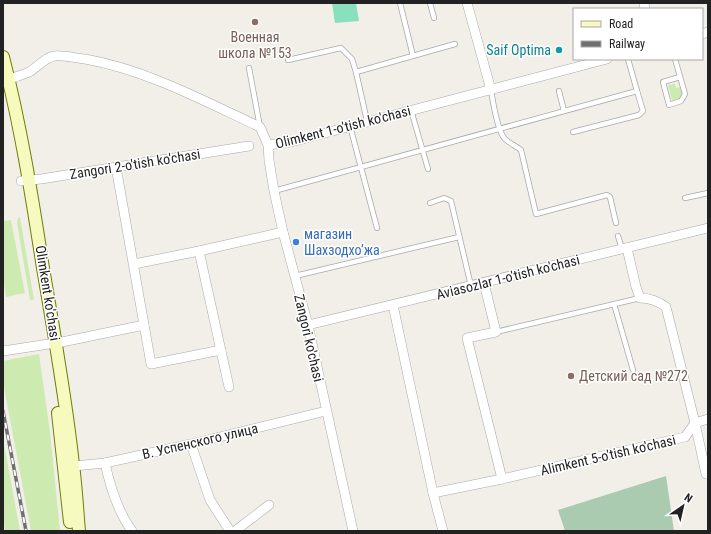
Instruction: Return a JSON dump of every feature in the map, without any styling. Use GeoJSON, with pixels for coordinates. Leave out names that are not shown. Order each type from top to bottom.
{"type":"FeatureCollection","features":[{"type":"Feature","properties":{"kind":"main road","name":"Olimkent ko'chasi"},"geometry":{"type":"LineString","coordinates":[[3,57],[6,82],[25,181],[52,343],[67,412],[74,466],[79,531]]}},
{"type":"Feature","properties":{"kind":"main road","name":"Olimkent ko'chasi"},"geometry":{"type":"LineString","coordinates":[[52,343],[71,531]]}},
{"type":"Feature","properties":{"kind":"street"},"geometry":{"type":"LineString","coordinates":[[467,3],[491,90]]}},
{"type":"Feature","properties":{"kind":"street","name":"Olimkent 1-o'tish ko'chasi"},"geometry":{"type":"LineString","coordinates":[[6,82],[30,72],[48,58],[55,56],[104,62],[179,89],[260,127],[268,145],[292,142],[367,121],[603,60]]}},
{"type":"Feature","properties":{"kind":"street","name":"Zangori ko'chasi"},"geometry":{"type":"LineString","coordinates":[[268,145],[268,160],[283,232],[308,325],[353,531]]}},
{"type":"Feature","properties":{"kind":"street","name":"Zangori 2-o'tish ko'chasi"},"geometry":{"type":"LineString","coordinates":[[25,181],[249,146]]}},
{"type":"Feature","properties":{"kind":"street"},"geometry":{"type":"LineString","coordinates":[[116,167],[151,364],[221,350]]}},
{"type":"Feature","properties":{"kind":"street","name":"Aviasozlar 1-o'tish ko'chasi"},"geometry":{"type":"LineString","coordinates":[[308,325],[708,228]]}},
{"type":"Feature","properties":{"kind":"street"},"geometry":{"type":"LineString","coordinates":[[134,264],[283,232]]}},
{"type":"Feature","properties":{"kind":"street"},"geometry":{"type":"LineString","coordinates":[[624,249],[640,298],[648,298],[659,302],[666,307],[706,474]]}},
{"type":"Feature","properties":{"kind":"street"},"geometry":{"type":"LineString","coordinates":[[199,251],[229,387]]}},
{"type":"Feature","properties":{"kind":"street"},"geometry":{"type":"LineString","coordinates":[[484,283],[496,332],[467,338],[502,479]]}},
{"type":"Feature","properties":{"kind":"street"},"geometry":{"type":"LineString","coordinates":[[392,305],[433,494],[443,531]]}},
{"type":"Feature","properties":{"kind":"street"},"geometry":{"type":"LineString","coordinates":[[3,351],[144,325]]}},
{"type":"Feature","properties":{"kind":"street","name":"В. Успенского улица"},"geometry":{"type":"LineString","coordinates":[[74,466],[105,462],[191,444],[326,411]]}},
{"type":"Feature","properties":{"kind":"street"},"geometry":{"type":"LineString","coordinates":[[695,423],[708,419]]}},
{"type":"Feature","properties":{"kind":"street","name":"Alimkent 5-o'tish ko'chasi"},"geometry":{"type":"LineString","coordinates":[[433,494],[686,437],[695,423]]}},
{"type":"Feature","properties":{"kind":"street"},"geometry":{"type":"LineString","coordinates":[[191,444],[210,500],[230,531]]}},
{"type":"Feature","properties":{"kind":"street"},"geometry":{"type":"LineString","coordinates":[[105,462],[108,479],[112,490],[123,518],[132,531]]}},
{"type":"Feature","properties":{"kind":"street"},"geometry":{"type":"LineString","coordinates":[[236,531],[269,505]]}},
{"type":"Feature","properties":{"kind":"lane"},"geometry":{"type":"LineString","coordinates":[[400,3],[413,56]]}},
{"type":"Feature","properties":{"kind":"lane"},"geometry":{"type":"LineString","coordinates":[[430,3],[434,18]]}},
{"type":"Feature","properties":{"kind":"lane"},"geometry":{"type":"LineString","coordinates":[[356,72],[456,44]]}},
{"type":"Feature","properties":{"kind":"lane"},"geometry":{"type":"LineString","coordinates":[[288,60],[341,48],[352,59],[367,121]]}},
{"type":"Feature","properties":{"kind":"lane"},"geometry":{"type":"LineString","coordinates":[[573,132],[639,115],[643,111],[628,60]]}},
{"type":"Feature","properties":{"kind":"lane"},"geometry":{"type":"LineString","coordinates":[[675,60],[685,94],[681,101],[669,105],[663,82],[680,77]]}},
{"type":"Feature","properties":{"kind":"lane"},"geometry":{"type":"LineString","coordinates":[[249,68],[260,127]]}},
{"type":"Feature","properties":{"kind":"lane"},"geometry":{"type":"LineString","coordinates":[[491,90],[500,129],[505,139],[521,150],[536,214],[607,195],[610,197],[616,223]]}},
{"type":"Feature","properties":{"kind":"lane"},"geometry":{"type":"LineString","coordinates":[[559,91],[564,111]]}},
{"type":"Feature","properties":{"kind":"lane"},"geometry":{"type":"LineString","coordinates":[[274,191],[637,91]]}},
{"type":"Feature","properties":{"kind":"lane"},"geometry":{"type":"LineString","coordinates":[[411,110],[428,169]]}},
{"type":"Feature","properties":{"kind":"lane"},"geometry":{"type":"LineString","coordinates":[[350,126],[377,228]]}},
{"type":"Feature","properties":{"kind":"lane"},"geometry":{"type":"LineString","coordinates":[[685,198],[708,193]]}},
{"type":"Feature","properties":{"kind":"lane"},"geometry":{"type":"LineString","coordinates":[[430,202],[444,198],[451,201],[471,286]]}},
{"type":"Feature","properties":{"kind":"lane"},"geometry":{"type":"LineString","coordinates":[[618,236],[624,249]]}},
{"type":"Feature","properties":{"kind":"lane"},"geometry":{"type":"LineString","coordinates":[[295,276],[459,238]]}},
{"type":"Feature","properties":{"kind":"lane"},"geometry":{"type":"LineString","coordinates":[[496,332],[640,298]]}},
{"type":"Feature","properties":{"kind":"lane"},"geometry":{"type":"LineString","coordinates":[[614,304],[633,370]]}},
{"type":"Feature","properties":{"kind":"green space"},"geometry":{"type":"Polygon","coordinates":[[[332,3],[356,3],[359,21],[335,23],[332,3]]]}},
{"type":"Feature","properties":{"kind":"green space"},"geometry":{"type":"Polygon","coordinates":[[[675,84],[676,88],[680,87],[683,94],[681,98],[672,101],[668,85],[675,84]]]}},
{"type":"Feature","properties":{"kind":"green space"},"geometry":{"type":"Polygon","coordinates":[[[20,217],[34,300],[30,300],[17,223],[18,218],[20,217]]]}},
{"type":"Feature","properties":{"kind":"green space"},"geometry":{"type":"Polygon","coordinates":[[[11,220],[25,293],[6,297],[3,277],[3,221],[11,220]]]}},
{"type":"Feature","properties":{"kind":"green space"},"geometry":{"type":"Polygon","coordinates":[[[39,354],[50,432],[60,531],[31,531],[3,382],[3,361],[39,354]]]}},
{"type":"Feature","properties":{"kind":"green space"},"geometry":{"type":"Polygon","coordinates":[[[3,438],[20,531],[5,531],[3,516],[3,438]]]}},
{"type":"Feature","properties":{"kind":"green space"},"geometry":{"type":"Polygon","coordinates":[[[666,476],[674,531],[565,531],[558,510],[666,476]]]}},
{"type":"Feature","properties":{"kind":"railway"},"geometry":{"type":"LineString","coordinates":[[3,411],[26,531]]}},
{"type":"Feature","properties":{"kind":"place","name":"Военная школа №153"},"geometry":{"type":"Point","coordinates":[255,22]}},
{"type":"Feature","properties":{"kind":"place","name":"Saif Optima"},"geometry":{"type":"Point","coordinates":[559,50]}},
{"type":"Feature","properties":{"kind":"place","name":"магазин Шахзодхо’жа"},"geometry":{"type":"Point","coordinates":[296,242]}},
{"type":"Feature","properties":{"kind":"place","name":"Детский сад №272"},"geometry":{"type":"Point","coordinates":[571,376]}}]}
